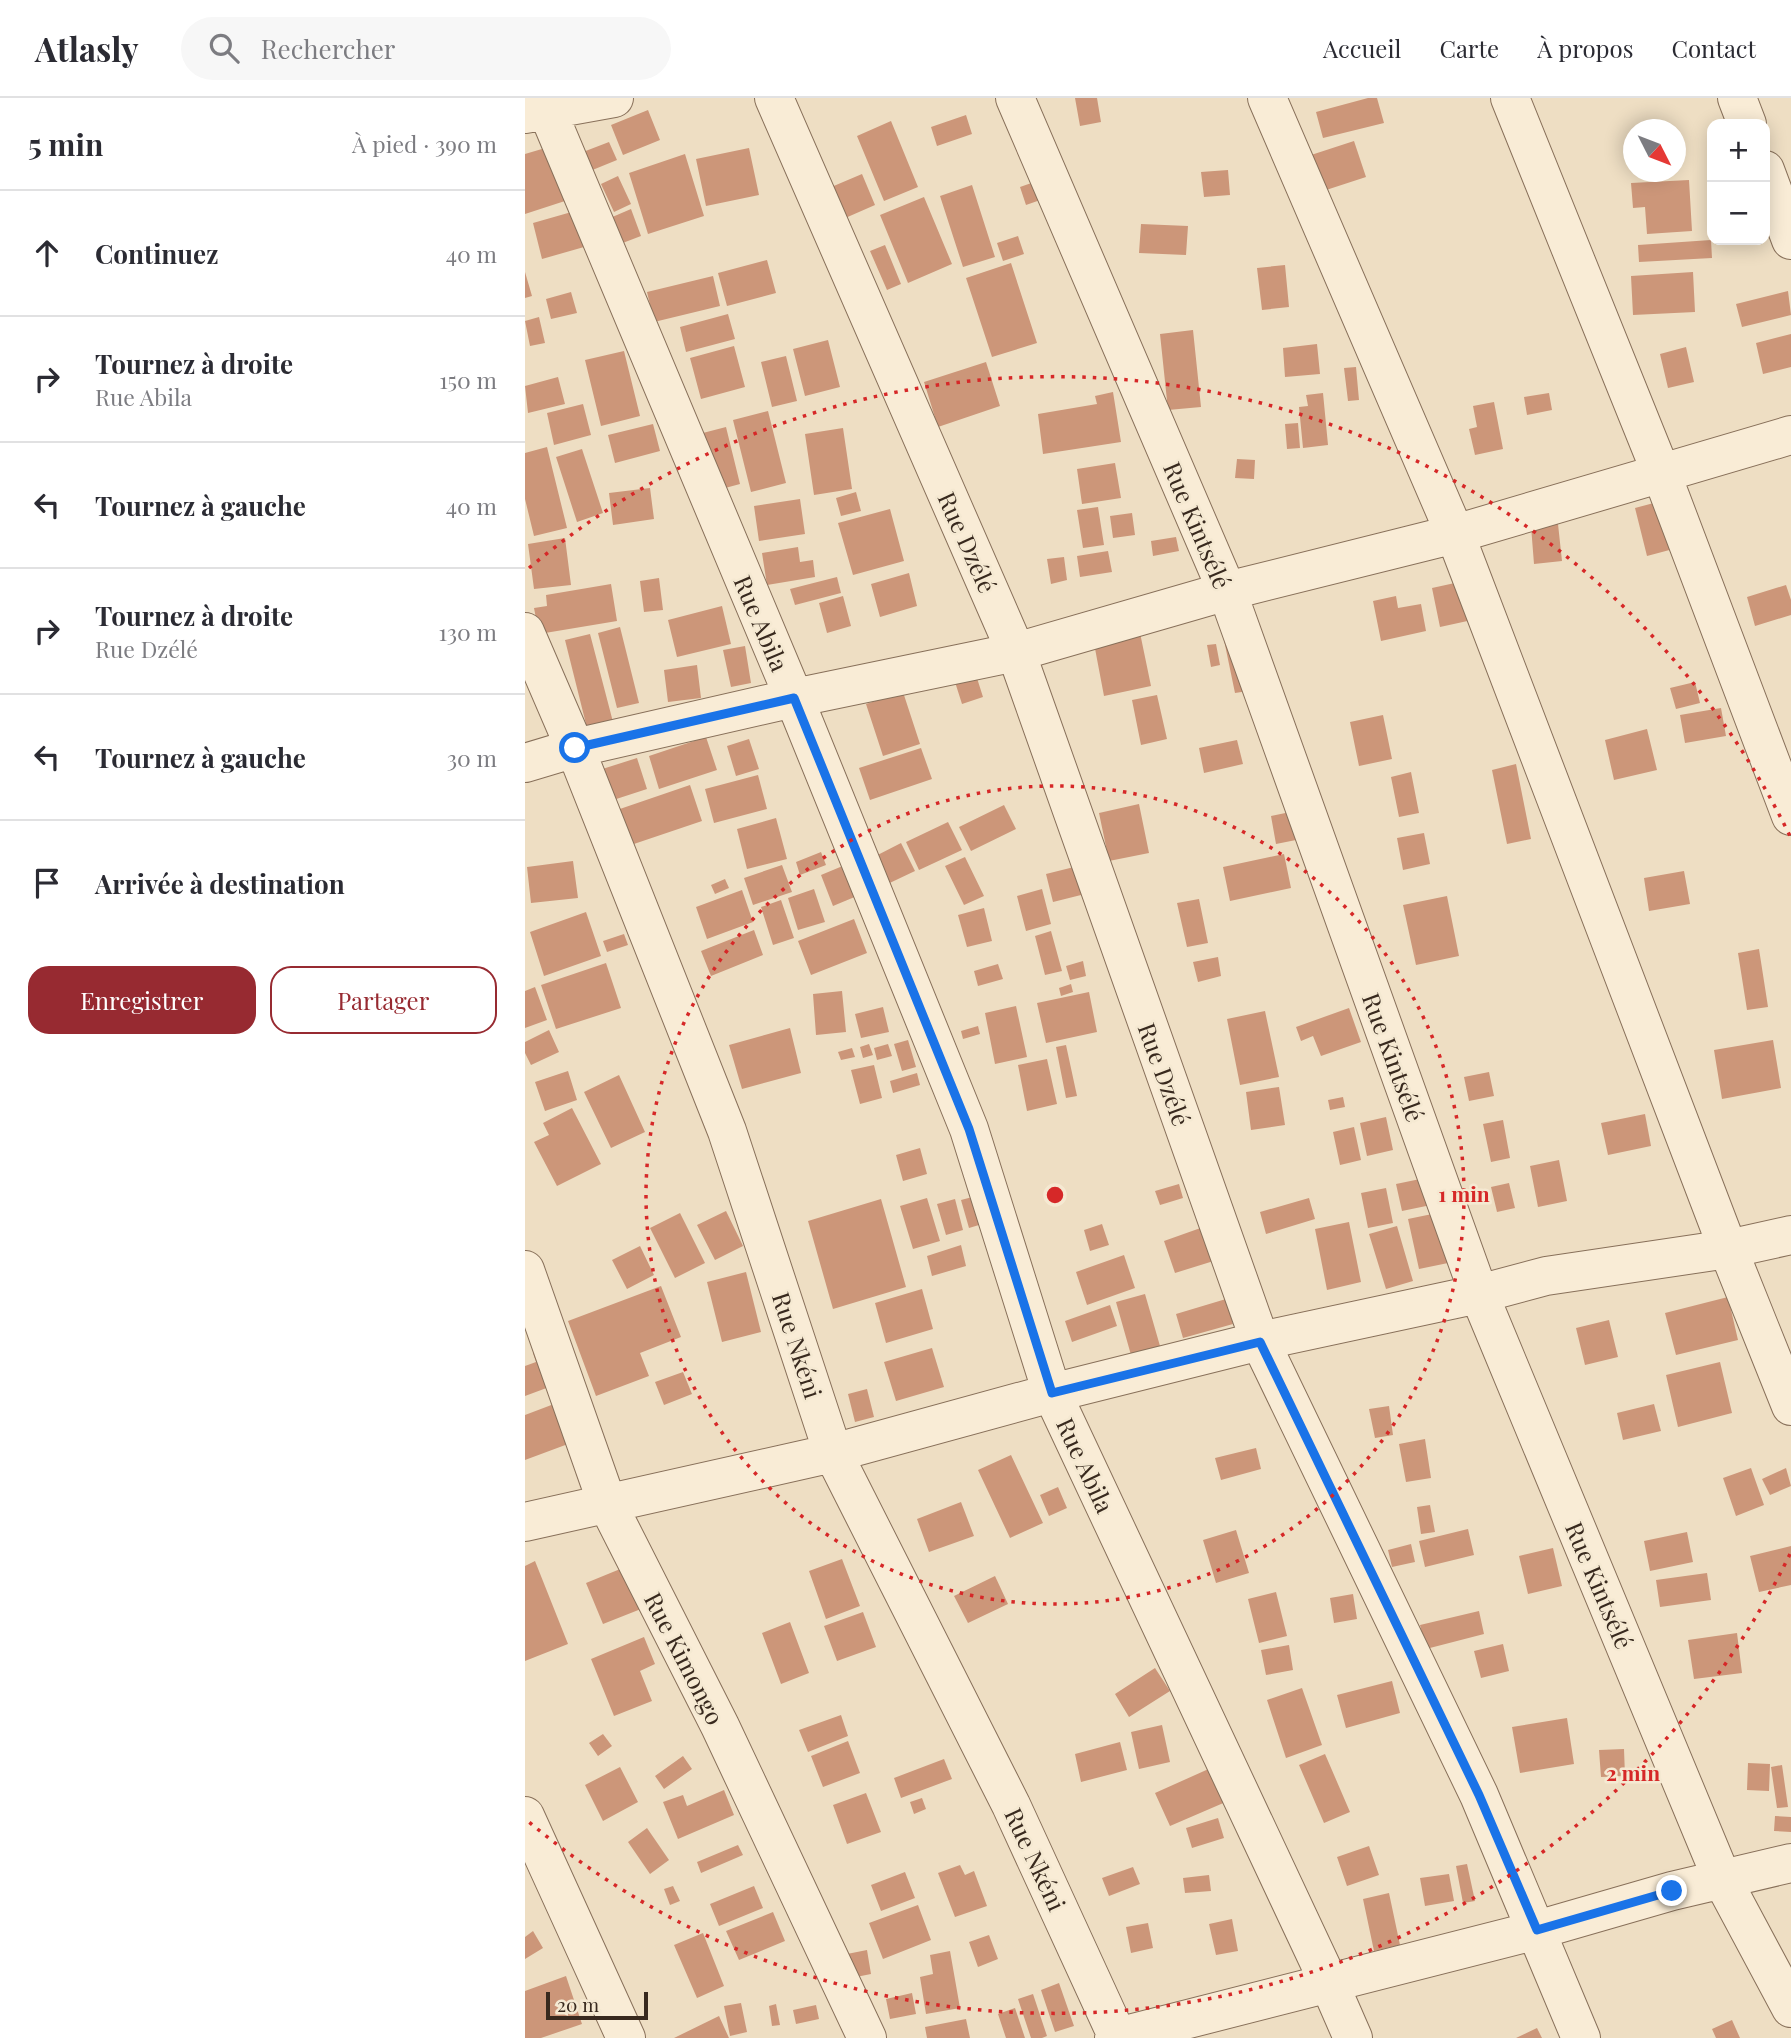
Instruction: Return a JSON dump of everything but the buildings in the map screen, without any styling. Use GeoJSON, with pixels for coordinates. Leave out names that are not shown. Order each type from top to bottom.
{"type":"FeatureCollection","features":[{"type":"Feature","properties":{"kind":"street"},"geometry":{"type":"LineString","coordinates":[[538,107],[614,98]]}},
{"type":"Feature","properties":{"kind":"street","name":"Rue Dzélé"},"geometry":{"type":"LineString","coordinates":[[774,98],[1016,652],[1260,1342],[1479,1795],[1581,2038]]}},
{"type":"Feature","properties":{"kind":"street","name":"Rue Kintsélé"},"geometry":{"type":"LineString","coordinates":[[1015,98],[1227,591],[1479,1294],[1722,1879],[1791,2008]]}},
{"type":"Feature","properties":{"kind":"street"},"geometry":{"type":"LineString","coordinates":[[1267,98],[1455,534],[1728,1249],[1791,1406]]}},
{"type":"Feature","properties":{"kind":"street"},"geometry":{"type":"LineString","coordinates":[[1510,98],[1662,475],[1791,816]]}},
{"type":"Feature","properties":{"kind":"street"},"geometry":{"type":"LineString","coordinates":[[1737,98],[1745,119]]}},
{"type":"Feature","properties":{"kind":"street","name":"Rue Abila"},"geometry":{"type":"LineString","coordinates":[[538,107],[794,698],[969,1129],[1052,1393],[1353,2038]]}},
{"type":"Feature","properties":{"kind":"street"},"geometry":{"type":"LineString","coordinates":[[1769,182],[1791,240]]}},
{"type":"Feature","properties":{"kind":"street"},"geometry":{"type":"LineString","coordinates":[[525,763],[575,748],[794,698],[1016,652],[1227,591],[1455,534],[1791,435]]}},
{"type":"Feature","properties":{"kind":"street","name":"Rue Nkéni"},"geometry":{"type":"LineString","coordinates":[[525,632],[575,748],[727,1130],[833,1452],[1011,1805],[1117,2038]]}},
{"type":"Feature","properties":{"kind":"street"},"geometry":{"type":"LineString","coordinates":[[525,1522],[833,1452],[1052,1393],[1546,1276],[1728,1249],[1791,1235]]}},
{"type":"Feature","properties":{"kind":"street","name":"Rue Kimongo"},"geometry":{"type":"LineString","coordinates":[[525,1270],[607,1503],[720,1726],[867,2038]]}},
{"type":"Feature","properties":{"kind":"street"},"geometry":{"type":"LineString","coordinates":[[525,1816],[626,2038]]}},
{"type":"Feature","properties":{"kind":"street"},"geometry":{"type":"LineString","coordinates":[[1117,2038],[1791,1863]]}},
{"type":"Feature","properties":{"kind":"route"},"geometry":{"type":"LineString","coordinates":[[575,748],[794,698],[969,1129],[1052,1393],[1260,1342],[1479,1795],[1537,1930],[1672,1891]]}}]}
